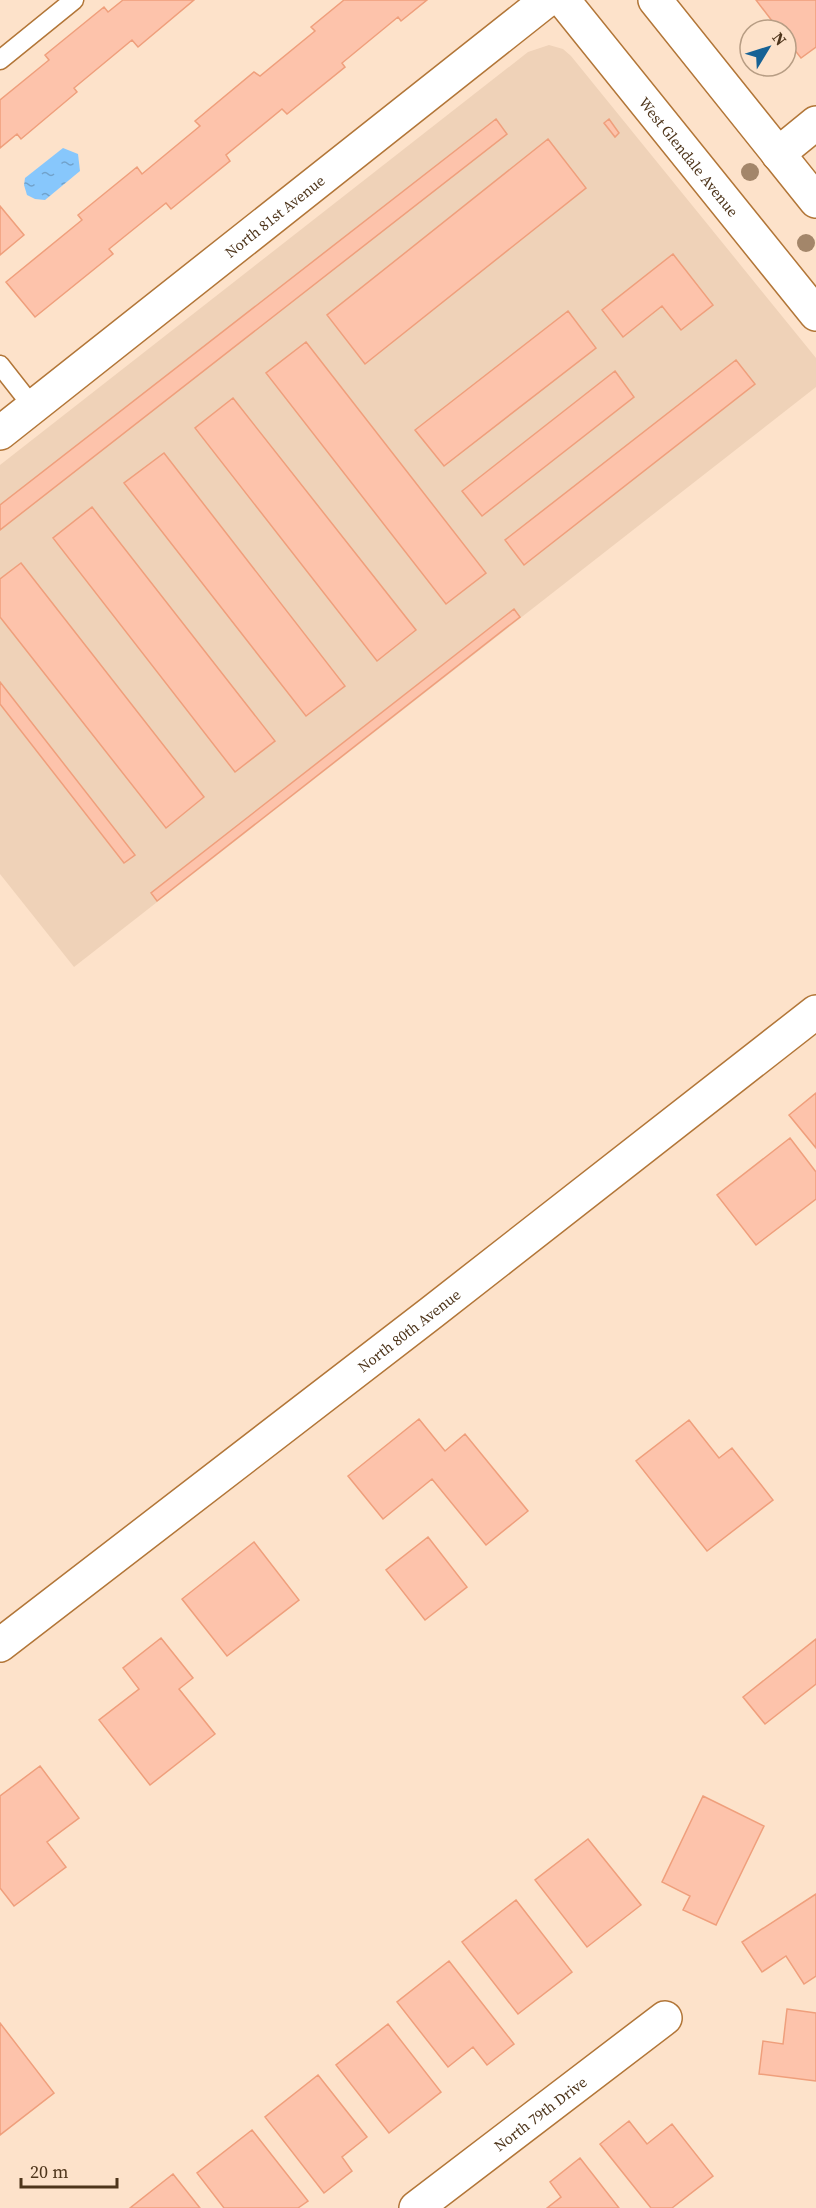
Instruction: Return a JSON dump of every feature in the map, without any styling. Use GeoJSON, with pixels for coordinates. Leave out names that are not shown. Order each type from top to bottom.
{"type":"FeatureCollection","features":[{"type":"Feature","properties":{"kind":"street","name":"North 81st Avenue"},"geometry":{"type":"LineString","coordinates":[[0,433],[548,0]]}},
{"type":"Feature","properties":{"kind":"street","name":"West Glendale Avenue"},"geometry":{"type":"LineString","coordinates":[[563,0],[816,314]]}},
{"type":"Feature","properties":{"kind":"street"},"geometry":{"type":"LineString","coordinates":[[655,0],[816,201]]}},
{"type":"Feature","properties":{"kind":"street"},"geometry":{"type":"LineString","coordinates":[[778,154],[816,123]]}},
{"type":"Feature","properties":{"kind":"street","name":"North 80th Avenue"},"geometry":{"type":"LineString","coordinates":[[0,1645],[431,1313],[816,1012]]}},
{"type":"Feature","properties":{"kind":"street","name":"North 79th Drive"},"geometry":{"type":"LineString","coordinates":[[416,2208],[665,2018]]}},
{"type":"Feature","properties":{"kind":"lane"},"geometry":{"type":"LineString","coordinates":[[0,60],[74,0]]}},
{"type":"Feature","properties":{"kind":"lane"},"geometry":{"type":"LineString","coordinates":[[0,365],[33,407]]}},
{"type":"Feature","properties":{"kind":"shaded area"},"geometry":{"type":"Polygon","coordinates":[[[549,45],[563,49],[571,56],[816,358],[816,387],[74,967],[0,874],[0,465],[528,52],[549,45]]]}},
{"type":"Feature","properties":{"kind":"water"},"geometry":{"type":"Polygon","coordinates":[[[63,148],[78,154],[80,171],[45,200],[27,195],[24,185],[25,178],[63,148]]]}},
{"type":"Feature","properties":{"kind":"building"},"geometry":{"type":"Polygon","coordinates":[[[123,0],[194,0],[138,47],[132,40],[74,88],[77,92],[21,139],[17,134],[0,148],[0,100],[49,60],[45,55],[104,7],[108,12],[123,0]]]}},
{"type":"Feature","properties":{"kind":"building"},"geometry":{"type":"Polygon","coordinates":[[[344,0],[427,0],[401,21],[398,17],[342,63],[345,67],[287,114],[282,109],[226,155],[230,161],[171,209],[166,203],[109,249],[113,254],[35,317],[6,282],[82,220],[78,215],[137,167],[142,174],[200,126],[195,121],[254,72],[260,76],[315,31],[311,27],[344,0]]]}},
{"type":"Feature","properties":{"kind":"building"},"geometry":{"type":"Polygon","coordinates":[[[756,0],[816,0],[816,47],[801,58],[798,54],[798,18],[770,18],[756,0]]]}},
{"type":"Feature","properties":{"kind":"building"},"geometry":{"type":"Polygon","coordinates":[[[496,119],[507,134],[0,530],[0,505],[496,119]]]}},
{"type":"Feature","properties":{"kind":"building"},"geometry":{"type":"Polygon","coordinates":[[[609,119],[619,133],[615,137],[604,123],[609,119]]]}},
{"type":"Feature","properties":{"kind":"building"},"geometry":{"type":"Polygon","coordinates":[[[548,139],[586,188],[365,364],[327,315],[548,139]]]}},
{"type":"Feature","properties":{"kind":"building"},"geometry":{"type":"Polygon","coordinates":[[[0,206],[24,235],[0,255],[0,206]]]}},
{"type":"Feature","properties":{"kind":"building"},"geometry":{"type":"Polygon","coordinates":[[[673,254],[713,305],[681,330],[662,306],[623,337],[602,310],[673,254]]]}},
{"type":"Feature","properties":{"kind":"building"},"geometry":{"type":"Polygon","coordinates":[[[568,311],[596,348],[444,466],[415,430],[568,311]]]}},
{"type":"Feature","properties":{"kind":"building"},"geometry":{"type":"Polygon","coordinates":[[[306,342],[486,573],[446,604],[266,373],[306,342]]]}},
{"type":"Feature","properties":{"kind":"building"},"geometry":{"type":"Polygon","coordinates":[[[736,360],[755,384],[524,565],[505,540],[736,360]]]}},
{"type":"Feature","properties":{"kind":"building"},"geometry":{"type":"Polygon","coordinates":[[[615,371],[634,397],[482,516],[462,491],[615,371]]]}},
{"type":"Feature","properties":{"kind":"building"},"geometry":{"type":"Polygon","coordinates":[[[233,398],[416,630],[377,661],[195,428],[233,398]]]}},
{"type":"Feature","properties":{"kind":"building"},"geometry":{"type":"Polygon","coordinates":[[[164,453],[345,686],[306,716],[124,483],[164,453]]]}},
{"type":"Feature","properties":{"kind":"building"},"geometry":{"type":"Polygon","coordinates":[[[92,507],[275,741],[235,772],[53,538],[92,507]]]}},
{"type":"Feature","properties":{"kind":"building"},"geometry":{"type":"Polygon","coordinates":[[[21,563],[204,797],[166,828],[0,617],[0,579],[21,563]]]}},
{"type":"Feature","properties":{"kind":"building"},"geometry":{"type":"Polygon","coordinates":[[[514,609],[520,617],[157,901],[151,893],[514,609]]]}},
{"type":"Feature","properties":{"kind":"building"},"geometry":{"type":"Polygon","coordinates":[[[0,682],[135,855],[124,863],[0,704],[0,682]]]}},
{"type":"Feature","properties":{"kind":"building"},"geometry":{"type":"Polygon","coordinates":[[[816,1093],[816,1148],[789,1115],[816,1093]]]}},
{"type":"Feature","properties":{"kind":"building"},"geometry":{"type":"Polygon","coordinates":[[[790,1138],[816,1172],[816,1199],[756,1245],[717,1195],[790,1138]]]}},
{"type":"Feature","properties":{"kind":"building"},"geometry":{"type":"Polygon","coordinates":[[[419,1419],[445,1451],[465,1434],[528,1511],[486,1545],[432,1479],[383,1519],[348,1476],[419,1419]]]}},
{"type":"Feature","properties":{"kind":"building"},"geometry":{"type":"Polygon","coordinates":[[[689,1420],[719,1458],[732,1448],[773,1500],[707,1551],[636,1461],[689,1420]]]}},
{"type":"Feature","properties":{"kind":"building"},"geometry":{"type":"Polygon","coordinates":[[[428,1537],[467,1587],[425,1620],[386,1570],[428,1537]]]}},
{"type":"Feature","properties":{"kind":"building"},"geometry":{"type":"Polygon","coordinates":[[[254,1542],[299,1600],[227,1656],[182,1599],[254,1542]]]}},
{"type":"Feature","properties":{"kind":"building"},"geometry":{"type":"Polygon","coordinates":[[[161,1638],[193,1678],[179,1689],[215,1734],[150,1785],[99,1720],[139,1689],[123,1668],[161,1638]]]}},
{"type":"Feature","properties":{"kind":"building"},"geometry":{"type":"Polygon","coordinates":[[[816,1639],[816,1684],[765,1724],[743,1697],[816,1639]]]}},
{"type":"Feature","properties":{"kind":"building"},"geometry":{"type":"Polygon","coordinates":[[[40,1766],[79,1818],[47,1842],[66,1867],[14,1906],[0,1888],[0,1796],[40,1766]]]}},
{"type":"Feature","properties":{"kind":"building"},"geometry":{"type":"Polygon","coordinates":[[[703,1796],[764,1826],[716,1925],[683,1910],[690,1896],[662,1882],[703,1796]]]}},
{"type":"Feature","properties":{"kind":"building"},"geometry":{"type":"Polygon","coordinates":[[[588,1839],[641,1905],[587,1947],[535,1880],[588,1839]]]}},
{"type":"Feature","properties":{"kind":"building"},"geometry":{"type":"Polygon","coordinates":[[[816,1894],[816,1976],[804,1984],[786,1956],[762,1972],[742,1942],[816,1894]]]}},
{"type":"Feature","properties":{"kind":"building"},"geometry":{"type":"Polygon","coordinates":[[[516,1900],[572,1972],[518,2014],[462,1942],[516,1900]]]}},
{"type":"Feature","properties":{"kind":"building"},"geometry":{"type":"Polygon","coordinates":[[[449,1961],[514,2044],[487,2065],[473,2047],[448,2067],[397,2002],[449,1961]]]}},
{"type":"Feature","properties":{"kind":"building"},"geometry":{"type":"Polygon","coordinates":[[[787,2009],[816,2013],[816,2081],[759,2074],[763,2041],[783,2044],[787,2009]]]}},
{"type":"Feature","properties":{"kind":"building"},"geometry":{"type":"Polygon","coordinates":[[[0,2023],[54,2093],[0,2135],[0,2023]]]}},
{"type":"Feature","properties":{"kind":"building"},"geometry":{"type":"Polygon","coordinates":[[[388,2024],[441,2092],[389,2133],[336,2065],[388,2024]]]}},
{"type":"Feature","properties":{"kind":"building"},"geometry":{"type":"Polygon","coordinates":[[[318,2075],[367,2137],[342,2157],[352,2171],[324,2193],[265,2117],[318,2075]]]}},
{"type":"Feature","properties":{"kind":"building"},"geometry":{"type":"Polygon","coordinates":[[[629,2121],[647,2144],[672,2124],[713,2176],[672,2208],[651,2208],[600,2144],[629,2121]]]}},
{"type":"Feature","properties":{"kind":"building"},"geometry":{"type":"Polygon","coordinates":[[[252,2130],[308,2201],[298,2208],[224,2208],[197,2173],[252,2130]]]}},
{"type":"Feature","properties":{"kind":"building"},"geometry":{"type":"Polygon","coordinates":[[[580,2158],[619,2208],[547,2208],[561,2197],[550,2182],[580,2158]]]}},
{"type":"Feature","properties":{"kind":"building"},"geometry":{"type":"Polygon","coordinates":[[[173,2174],[200,2208],[130,2208],[173,2174]]]}}]}
